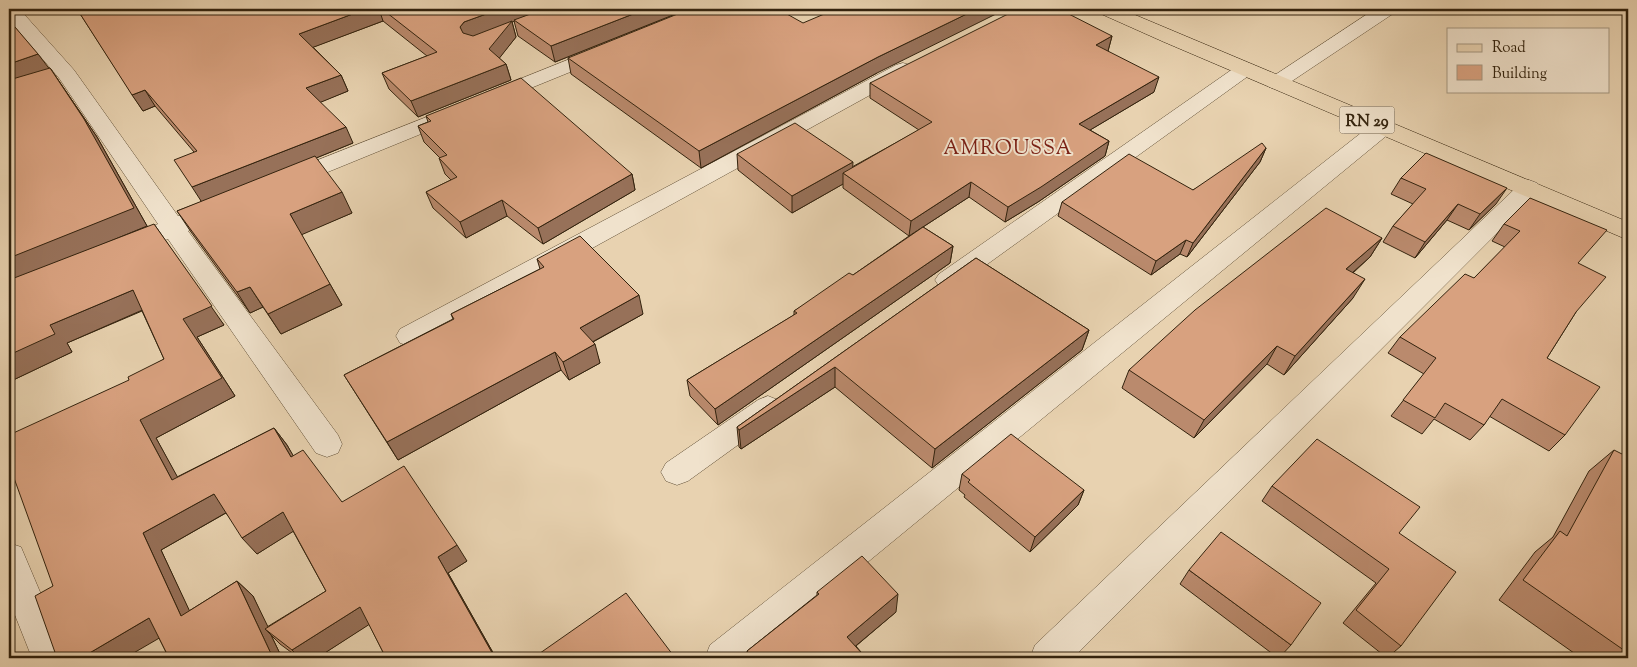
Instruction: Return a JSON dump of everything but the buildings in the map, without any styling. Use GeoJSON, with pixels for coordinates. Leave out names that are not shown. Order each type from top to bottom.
{"type":"FeatureCollection","features":[{"type":"Feature","properties":{"kind":"main road","name":"RN 29"},"geometry":{"type":"LineString","coordinates":[[1106,9],[1244,70],[1529,188],[1628,232]]}},
{"type":"Feature","properties":{"kind":"street"},"geometry":{"type":"LineString","coordinates":[[1276,83],[1387,9]]}},
{"type":"Feature","properties":{"kind":"street"},"geometry":{"type":"LineString","coordinates":[[19,16],[59,77],[173,228],[327,444]]}},
{"type":"Feature","properties":{"kind":"street"},"geometry":{"type":"LineString","coordinates":[[265,190],[625,43]]}},
{"type":"Feature","properties":{"kind":"street"},"geometry":{"type":"LineString","coordinates":[[410,336],[924,58]]}},
{"type":"Feature","properties":{"kind":"street"},"geometry":{"type":"LineString","coordinates":[[929,294],[1244,70]]}},
{"type":"Feature","properties":{"kind":"street"},"geometry":{"type":"LineString","coordinates":[[723,658],[1383,127]]}},
{"type":"Feature","properties":{"kind":"street"},"geometry":{"type":"LineString","coordinates":[[1048,658],[1529,188]]}},
{"type":"Feature","properties":{"kind":"street"},"geometry":{"type":"LineString","coordinates":[[109,254],[237,201]]}},
{"type":"Feature","properties":{"kind":"street"},"geometry":{"type":"LineString","coordinates":[[678,472],[791,392]]}},
{"type":"Feature","properties":{"kind":"street"},"geometry":{"type":"LineString","coordinates":[[9,558],[50,658]]}},
{"type":"Feature","properties":{"kind":"street"},"geometry":{"type":"LineString","coordinates":[[1615,658],[1628,635]]}},
{"type":"Feature","properties":{"kind":"district","name":"AMROUSSA"},"geometry":{"type":"Point","coordinates":[1008,147]}}]}
